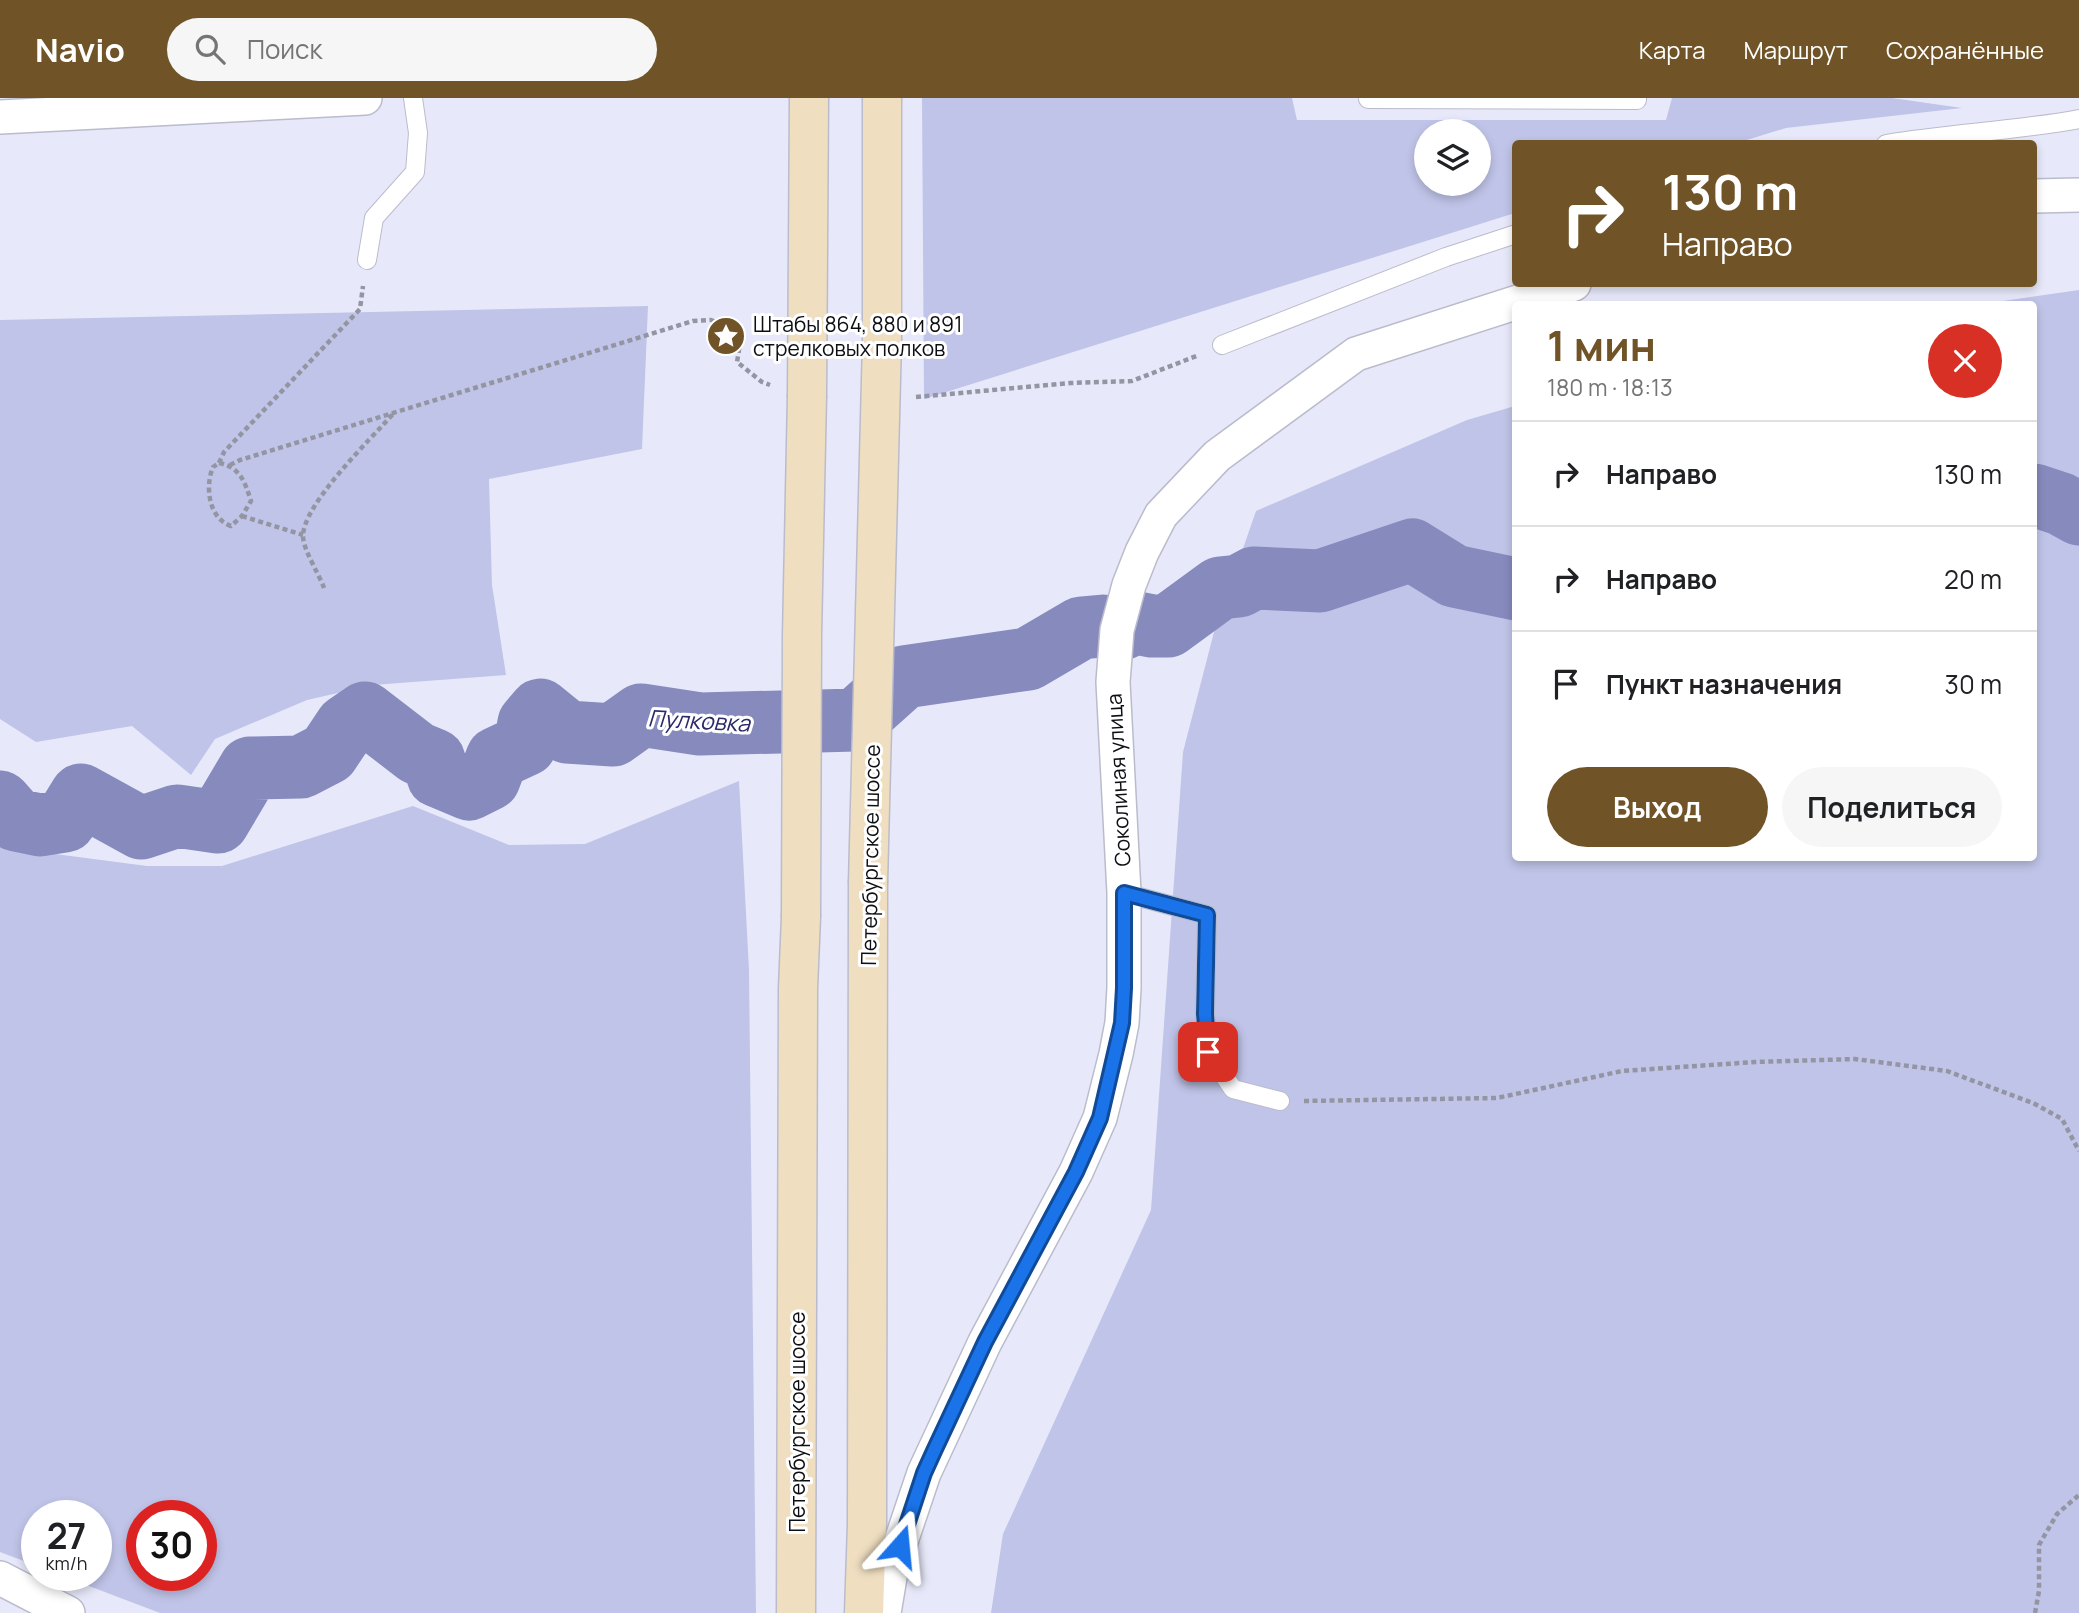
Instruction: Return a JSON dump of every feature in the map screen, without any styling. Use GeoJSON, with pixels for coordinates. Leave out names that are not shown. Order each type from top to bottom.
{"type":"FeatureCollection","features":[{"type":"Feature","properties":{"kind":"main road","name":"Петербургское шоссе"},"geometry":{"type":"LineString","coordinates":[[796,1613],[802,636],[791,391],[809,98]]}},
{"type":"Feature","properties":{"kind":"main road","name":"Петербургское шоссе"},"geometry":{"type":"LineString","coordinates":[[864,1613],[867,1524],[868,883],[882,341],[882,98]]}},
{"type":"Feature","properties":{"kind":"street"},"geometry":{"type":"LineString","coordinates":[[0,117],[365,98]]}},
{"type":"Feature","properties":{"kind":"street"},"geometry":{"type":"LineString","coordinates":[[2037,195],[2079,195]]}},
{"type":"Feature","properties":{"kind":"street","name":"Соколиная улица"},"geometry":{"type":"LineString","coordinates":[[1521,301],[1565,287]]}},
{"type":"Feature","properties":{"kind":"street","name":"Соколиная улица"},"geometry":{"type":"LineString","coordinates":[[884,1613],[891,1571],[924,1473],[985,1342],[1051,1223],[1100,1118],[1122,1023],[1124,988],[1124,893],[1113,682],[1117,631],[1129,585],[1142,552],[1161,515],[1217,456],[1356,354],[1512,304]]}},
{"type":"Feature","properties":{"kind":"street"},"geometry":{"type":"LineString","coordinates":[[0,1578],[68,1613]]}},
{"type":"Feature","properties":{"kind":"lane"},"geometry":{"type":"LineString","coordinates":[[367,260],[374,218],[415,172],[418,133],[413,98]]}},
{"type":"Feature","properties":{"kind":"lane"},"geometry":{"type":"LineString","coordinates":[[1368,99],[1637,98]]}},
{"type":"Feature","properties":{"kind":"lane"},"geometry":{"type":"LineString","coordinates":[[1909,140],[2042,126],[2079,119]]}},
{"type":"Feature","properties":{"kind":"lane"},"geometry":{"type":"LineString","coordinates":[[1222,345],[1446,257],[1512,235]]}},
{"type":"Feature","properties":{"kind":"lane"},"geometry":{"type":"LineString","coordinates":[[1124,893],[1207,915],[1205,1014],[1208,1052],[1233,1088],[1280,1101]]}},
{"type":"Feature","properties":{"kind":"path"},"geometry":{"type":"LineString","coordinates":[[219,463],[230,465],[239,474],[251,501],[242,516],[230,526],[223,523],[209,495],[208,478],[213,467],[219,463],[224,452],[360,309],[367,260]]}},
{"type":"Feature","properties":{"kind":"path"},"geometry":{"type":"LineString","coordinates":[[230,465],[693,321],[711,320],[742,332],[737,362],[762,382],[791,391]]}},
{"type":"Feature","properties":{"kind":"path"},"geometry":{"type":"LineString","coordinates":[[904,398],[1070,383],[1132,381],[1222,345]]}},
{"type":"Feature","properties":{"kind":"path"},"geometry":{"type":"LineString","coordinates":[[324,588],[303,535],[310,515],[322,494],[394,413]]}},
{"type":"Feature","properties":{"kind":"path"},"geometry":{"type":"LineString","coordinates":[[242,516],[303,535]]}},
{"type":"Feature","properties":{"kind":"path"},"geometry":{"type":"LineString","coordinates":[[1280,1101],[1497,1098],[1622,1071],[1755,1062],[1855,1059],[1947,1071],[2033,1103],[2062,1119],[2079,1151]]}},
{"type":"Feature","properties":{"kind":"path"},"geometry":{"type":"LineString","coordinates":[[2035,1613],[2039,1591],[2039,1545],[2057,1514],[2079,1495]]}},
{"type":"Feature","properties":{"kind":"shaded area"},"geometry":{"type":"Polygon","coordinates":[[[922,98],[1292,98],[1297,120],[1414,120],[1414,196],[1491,196],[1491,120],[1666,120],[1672,98],[1892,98],[1962,108],[1786,128],[1747,140],[1512,140],[1512,214],[924,399],[922,98]]]}},
{"type":"Feature","properties":{"kind":"shaded area"},"geometry":{"type":"Polygon","coordinates":[[[2079,290],[2079,1613],[991,1613],[1003,1534],[1151,1210],[1183,752],[1214,632],[1256,511],[1467,420],[1512,407],[1512,861],[2037,861],[2037,301],[2003,301],[2079,290]]]}},
{"type":"Feature","properties":{"kind":"shaded area"},"geometry":{"type":"Polygon","coordinates":[[[648,306],[642,449],[489,479],[492,585],[506,675],[373,685],[307,700],[215,739],[191,775],[132,726],[36,742],[0,719],[0,320],[648,306]]]}},
{"type":"Feature","properties":{"kind":"shaded area"},"geometry":{"type":"Polygon","coordinates":[[[739,781],[749,970],[756,1613],[160,1613],[102,1591],[112,1591],[112,1500],[21,1500],[21,1560],[0,1552],[0,841],[40,852],[147,866],[222,866],[413,806],[509,845],[585,844],[739,781]]]}},
{"type":"Feature","properties":{"kind":"waterway","name":"Пулковка"},"geometry":{"type":"LineString","coordinates":[[2037,496],[2061,504],[2079,514]]}},
{"type":"Feature","properties":{"kind":"waterway","name":"Пулковка"},"geometry":{"type":"LineString","coordinates":[[0,802],[16,820],[40,825],[65,821],[81,795],[141,828],[177,816],[218,822],[250,768],[301,767],[328,753],[346,726],[365,713],[417,753],[434,760],[438,776],[469,789],[489,779],[497,758],[525,745],[529,723],[540,710],[567,732],[613,735],[641,715],[700,724],[856,720],[904,677],[1028,659],[1081,628],[1124,628],[1132,622],[1168,626],[1220,588],[1239,586],[1254,578],[1320,581],[1412,550],[1454,576],[1512,588]]}},
{"type":"Feature","properties":{"kind":"place","name":"Штабы 864, 880 и 891 стрелковых полков"},"geometry":{"type":"Point","coordinates":[726,336]}},
{"type":"Feature","properties":{"kind":"route"},"geometry":{"type":"LineString","coordinates":[[900,1546],[934,1451],[985,1342],[1051,1223],[1100,1118],[1122,1023],[1124,893],[1207,915],[1205,1014],[1208,1052]]}}]}
